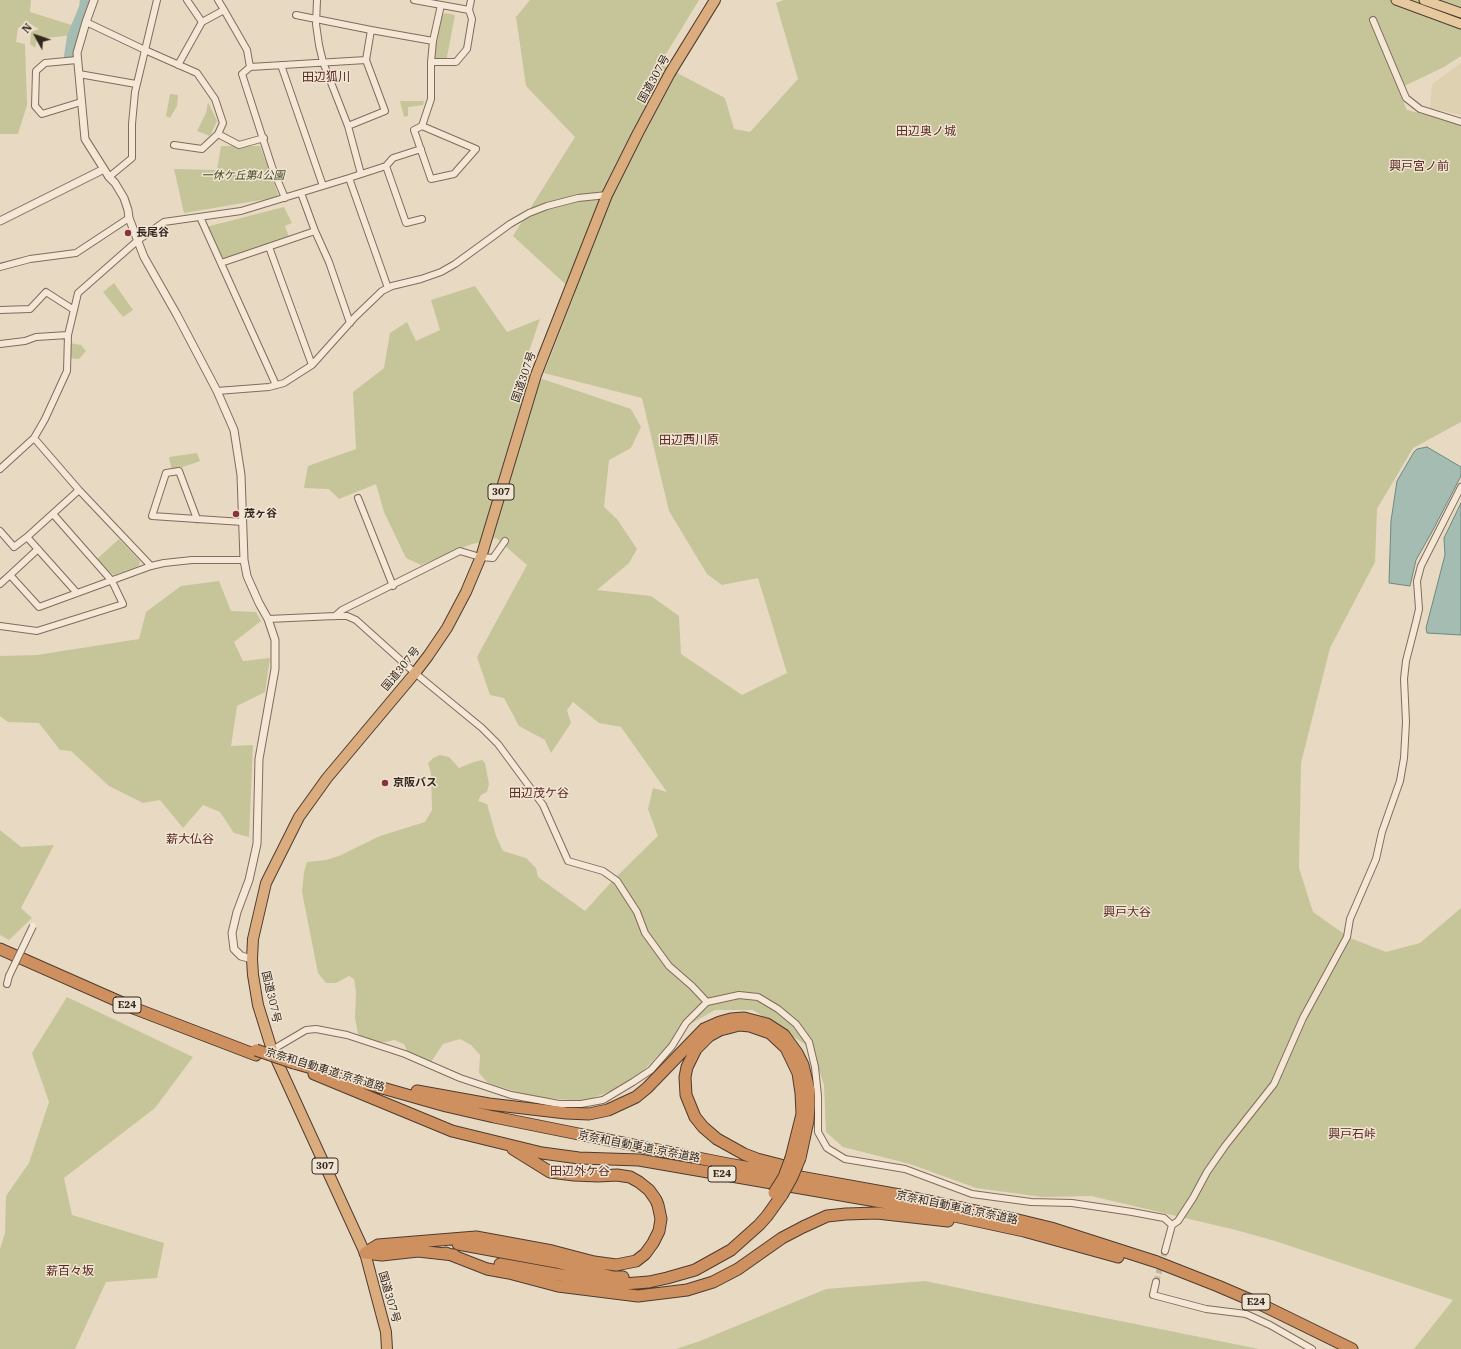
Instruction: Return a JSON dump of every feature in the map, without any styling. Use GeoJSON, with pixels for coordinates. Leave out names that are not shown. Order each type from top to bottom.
{"type":"FeatureCollection","features":[{"type":"Feature","properties":{"kind":"highway","name":"国道307号"},"geometry":{"type":"LineString","coordinates":[[388,1349],[386,1332],[365,1253],[272,1050],[258,1005],[252,974],[253,939],[266,883],[282,848],[299,817],[327,778],[416,673],[447,628],[466,592],[480,557],[536,375],[607,195],[670,73],[715,0]]}},
{"type":"Feature","properties":{"kind":"highway","name":"京奈和自動車道;京奈道路"},"geometry":{"type":"LineString","coordinates":[[0,944],[138,1005],[256,1052]]}},
{"type":"Feature","properties":{"kind":"highway","name":"京奈和自動車道;京奈道路"},"geometry":{"type":"LineString","coordinates":[[0,948],[136,1009],[294,1065],[452,1130],[559,1156],[639,1160],[681,1166],[922,1209],[1024,1231],[1113,1255],[1216,1291],[1342,1349]]}},
{"type":"Feature","properties":{"kind":"highway"},"geometry":{"type":"LineString","coordinates":[[318,1069],[399,1088],[490,1104],[566,1113],[589,1114],[608,1110],[636,1097],[651,1084],[704,1029],[731,1018],[751,1019],[767,1024],[784,1035],[803,1064],[809,1090],[807,1127],[796,1158],[784,1177],[778,1194],[759,1225],[741,1242],[724,1256],[695,1270],[649,1282],[623,1284],[593,1282],[446,1253],[418,1251],[382,1255],[365,1253]]}},
{"type":"Feature","properties":{"kind":"highway"},"geometry":{"type":"LineString","coordinates":[[796,1158],[802,1114],[802,1093],[798,1073],[786,1048],[770,1033],[750,1026],[739,1025],[720,1030],[709,1036],[696,1049],[690,1058],[685,1077],[686,1095],[695,1117],[703,1127],[717,1139],[744,1154],[757,1159],[802,1171],[888,1187],[1014,1219]]}},
{"type":"Feature","properties":{"kind":"highway","name":"京奈和自動車道;京奈道路"},"geometry":{"type":"LineString","coordinates":[[294,1065],[318,1069],[446,1106],[494,1117],[1014,1219],[1075,1235],[1157,1262],[1218,1286],[1260,1304],[1352,1349]]}},
{"type":"Feature","properties":{"kind":"highway"},"geometry":{"type":"LineString","coordinates":[[365,1253],[378,1245],[476,1237],[552,1251],[594,1262],[616,1265],[636,1261],[645,1254],[653,1243],[659,1231],[661,1219],[658,1205],[649,1190],[630,1176],[580,1175],[550,1172],[502,1143]]}},
{"type":"Feature","properties":{"kind":"highway"},"geometry":{"type":"LineString","coordinates":[[440,1241],[556,1262],[613,1277],[648,1275],[682,1267],[720,1249],[746,1228],[778,1194]]}},
{"type":"Feature","properties":{"kind":"highway"},"geometry":{"type":"LineString","coordinates":[[446,1253],[487,1269],[558,1286],[638,1296],[687,1290],[713,1282],[738,1269],[782,1238],[827,1216],[877,1213],[1024,1231]]}},
{"type":"Feature","properties":{"kind":"main road"},"geometry":{"type":"LineString","coordinates":[[1396,0],[1461,24]]}},
{"type":"Feature","properties":{"kind":"main road"},"geometry":{"type":"LineString","coordinates":[[1424,0],[1461,13]]}},
{"type":"Feature","properties":{"kind":"street"},"geometry":{"type":"LineString","coordinates":[[94,0],[77,53],[85,139],[124,198],[129,218],[144,257],[177,315],[217,391],[234,430],[241,475],[244,560],[247,576],[276,640],[275,669],[259,759],[257,844],[249,880],[232,933],[234,949],[241,956],[252,959]]}},
{"type":"Feature","properties":{"kind":"street"},"geometry":{"type":"LineString","coordinates":[[109,177],[132,158],[132,124],[136,84],[156,0]]}},
{"type":"Feature","properties":{"kind":"street"},"geometry":{"type":"LineString","coordinates":[[186,0],[202,22]]}},
{"type":"Feature","properties":{"kind":"street"},"geometry":{"type":"LineString","coordinates":[[218,0],[247,50],[250,67]]}},
{"type":"Feature","properties":{"kind":"street"},"geometry":{"type":"LineString","coordinates":[[317,0],[316,19],[319,45],[323,62],[348,126],[361,174]]}},
{"type":"Feature","properties":{"kind":"street"},"geometry":{"type":"LineString","coordinates":[[414,0],[469,10]]}},
{"type":"Feature","properties":{"kind":"street"},"geometry":{"type":"LineString","coordinates":[[431,62],[456,62],[467,49],[472,19],[469,10],[471,0]]}},
{"type":"Feature","properties":{"kind":"street"},"geometry":{"type":"LineString","coordinates":[[422,126],[476,149],[454,174],[432,179],[414,130],[422,126],[431,99],[431,62],[433,41],[441,5]]}},
{"type":"Feature","properties":{"kind":"street"},"geometry":{"type":"LineString","coordinates":[[178,65],[202,22],[224,10]]}},
{"type":"Feature","properties":{"kind":"street"},"geometry":{"type":"LineString","coordinates":[[296,15],[433,41]]}},
{"type":"Feature","properties":{"kind":"street"},"geometry":{"type":"LineString","coordinates":[[1373,20],[1406,98],[1420,109],[1461,122]]}},
{"type":"Feature","properties":{"kind":"street"},"geometry":{"type":"LineString","coordinates":[[86,22],[197,73],[214,99],[224,123],[218,134],[202,149],[174,145]]}},
{"type":"Feature","properties":{"kind":"street"},"geometry":{"type":"LineString","coordinates":[[348,126],[385,111],[366,60],[371,30]]}},
{"type":"Feature","properties":{"kind":"street"},"geometry":{"type":"LineString","coordinates":[[77,60],[45,63],[36,70],[36,106],[42,114],[81,102]]}},
{"type":"Feature","properties":{"kind":"street"},"geometry":{"type":"LineString","coordinates":[[285,198],[272,166],[242,74],[250,67],[366,60]]}},
{"type":"Feature","properties":{"kind":"street"},"geometry":{"type":"LineString","coordinates":[[281,65],[323,186]]}},
{"type":"Feature","properties":{"kind":"street"},"geometry":{"type":"LineString","coordinates":[[79,74],[136,84]]}},
{"type":"Feature","properties":{"kind":"street"},"geometry":{"type":"LineString","coordinates":[[218,134],[239,145],[264,138]]}},
{"type":"Feature","properties":{"kind":"street"},"geometry":{"type":"LineString","coordinates":[[0,469],[34,438],[45,419],[66,371],[68,335],[78,293],[137,241],[164,222],[241,211],[386,166],[393,158],[421,149]]}},
{"type":"Feature","properties":{"kind":"street"},"geometry":{"type":"LineString","coordinates":[[386,166],[406,222],[422,219]]}},
{"type":"Feature","properties":{"kind":"street"},"geometry":{"type":"LineString","coordinates":[[0,221],[104,169]]}},
{"type":"Feature","properties":{"kind":"street"},"geometry":{"type":"LineString","coordinates":[[349,178],[388,288]]}},
{"type":"Feature","properties":{"kind":"street"},"geometry":{"type":"LineString","coordinates":[[301,193],[315,231],[329,262],[350,322]]}},
{"type":"Feature","properties":{"kind":"street"},"geometry":{"type":"LineString","coordinates":[[217,391],[269,387],[284,383],[312,365],[350,322],[382,291],[392,286],[421,279],[441,272],[510,224],[529,213],[547,206],[578,198],[607,195]]}},
{"type":"Feature","properties":{"kind":"street"},"geometry":{"type":"LineString","coordinates":[[200,217],[276,385]]}},
{"type":"Feature","properties":{"kind":"street"},"geometry":{"type":"LineString","coordinates":[[0,267],[30,259],[76,253],[129,218]]}},
{"type":"Feature","properties":{"kind":"street"},"geometry":{"type":"LineString","coordinates":[[221,263],[315,231]]}},
{"type":"Feature","properties":{"kind":"street"},"geometry":{"type":"LineString","coordinates":[[268,247],[312,365]]}},
{"type":"Feature","properties":{"kind":"street"},"geometry":{"type":"LineString","coordinates":[[0,310],[30,309],[46,292],[74,310]]}},
{"type":"Feature","properties":{"kind":"street"},"geometry":{"type":"LineString","coordinates":[[0,344],[25,341],[36,337],[68,335]]}},
{"type":"Feature","properties":{"kind":"street"},"geometry":{"type":"LineString","coordinates":[[34,438],[79,490],[151,566]]}},
{"type":"Feature","properties":{"kind":"street"},"geometry":{"type":"LineString","coordinates":[[197,519],[179,471],[166,473],[152,516],[197,519],[243,522]]}},
{"type":"Feature","properties":{"kind":"street"},"geometry":{"type":"LineString","coordinates":[[1165,1251],[1172,1225],[1178,1221],[1190,1204],[1207,1172],[1225,1146],[1274,1084],[1303,1018],[1347,937],[1350,918],[1376,859],[1382,832],[1400,781],[1404,758],[1406,722],[1404,679],[1406,661],[1419,609],[1417,581],[1421,566],[1461,487]]}},
{"type":"Feature","properties":{"kind":"street"},"geometry":{"type":"LineString","coordinates":[[0,531],[14,547],[79,490]]}},
{"type":"Feature","properties":{"kind":"street"},"geometry":{"type":"LineString","coordinates":[[358,498],[393,586]]}},
{"type":"Feature","properties":{"kind":"street"},"geometry":{"type":"LineString","coordinates":[[0,626],[37,630],[123,604],[112,581],[53,514]]}},
{"type":"Feature","properties":{"kind":"street"},"geometry":{"type":"LineString","coordinates":[[27,537],[77,593]]}},
{"type":"Feature","properties":{"kind":"street"},"geometry":{"type":"LineString","coordinates":[[335,616],[342,610],[460,552],[480,557],[493,558],[505,541]]}},
{"type":"Feature","properties":{"kind":"street"},"geometry":{"type":"LineString","coordinates":[[0,584],[38,549]]}},
{"type":"Feature","properties":{"kind":"street"},"geometry":{"type":"LineString","coordinates":[[10,575],[39,607],[151,566],[164,563],[192,560],[244,560]]}},
{"type":"Feature","properties":{"kind":"street"},"geometry":{"type":"LineString","coordinates":[[268,620],[347,616],[356,620],[482,728],[498,744],[543,805],[568,861],[603,871],[618,881],[637,912],[645,933],[669,966],[692,986],[707,1002]]}},
{"type":"Feature","properties":{"kind":"street"},"geometry":{"type":"LineString","coordinates":[[7,984],[9,976],[33,926]]}},
{"type":"Feature","properties":{"kind":"street"},"geometry":{"type":"LineString","coordinates":[[272,1050],[306,1030],[316,1029],[347,1035],[405,1054],[460,1078],[511,1095],[559,1104],[581,1104],[603,1100],[651,1070],[672,1046],[686,1023],[707,1002],[739,996],[758,997],[778,1009],[796,1024],[809,1042],[815,1067],[818,1096],[818,1132],[827,1148],[845,1159],[905,1169],[972,1194],[1031,1202],[1072,1203],[1132,1212],[1164,1218],[1172,1225]]}},
{"type":"Feature","properties":{"kind":"street"},"geometry":{"type":"LineString","coordinates":[[1156,1282],[1153,1295],[1206,1309],[1246,1314],[1270,1325],[1312,1349]]}},
{"type":"Feature","properties":{"kind":"shaded area"},"geometry":{"type":"Polygon","coordinates":[[[1461,63],[1461,115],[1430,108],[1432,84],[1461,63]]]}},
{"type":"Feature","properties":{"kind":"shaded area"},"geometry":{"type":"Polygon","coordinates":[[[1427,447],[1461,467],[1461,476],[1416,560],[1410,586],[1389,583],[1391,521],[1397,481],[1414,452],[1417,449],[1427,447]]]}},
{"type":"Feature","properties":{"kind":"shaded area"},"geometry":{"type":"Polygon","coordinates":[[[1461,503],[1461,635],[1427,633],[1426,628],[1445,555],[1444,538],[1461,503]]]}},
{"type":"Feature","properties":{"kind":"green space"},"geometry":{"type":"Polygon","coordinates":[[[0,0],[31,0],[30,12],[75,26],[73,35],[37,39],[35,48],[30,44],[31,32],[39,29],[29,23],[18,28],[16,42],[25,44],[27,105],[18,134],[0,134],[0,0]]]}},
{"type":"Feature","properties":{"kind":"green space"},"geometry":{"type":"Polygon","coordinates":[[[530,0],[699,0],[660,64],[725,98],[734,129],[750,132],[798,79],[776,3],[784,0],[1461,0],[1461,56],[1444,67],[1398,89],[1407,110],[1461,124],[1461,422],[1413,448],[1377,509],[1375,562],[1330,648],[1301,763],[1299,868],[1313,912],[1350,938],[1386,952],[1420,943],[1461,908],[1461,1349],[1414,1349],[1453,1300],[1275,1241],[1236,1230],[1091,1196],[1042,1197],[976,1188],[910,1164],[843,1147],[826,1132],[824,1085],[812,1049],[753,1010],[715,1010],[685,1027],[639,1075],[614,1090],[584,1101],[545,1098],[517,1092],[488,1083],[479,1073],[480,1055],[471,1045],[460,1039],[443,1044],[431,1062],[423,1063],[410,1057],[404,1044],[394,1040],[386,1042],[373,1042],[358,1034],[355,1018],[356,992],[354,979],[349,976],[336,983],[326,983],[318,973],[302,892],[304,872],[307,862],[326,860],[339,856],[380,836],[425,822],[432,810],[431,773],[428,763],[433,758],[440,755],[449,757],[459,768],[482,760],[485,763],[489,784],[487,792],[481,795],[478,801],[487,804],[496,836],[503,851],[526,858],[536,868],[538,877],[585,911],[615,878],[658,836],[648,809],[653,788],[667,792],[621,727],[599,723],[573,702],[567,710],[571,723],[551,753],[545,740],[519,726],[504,698],[490,695],[477,657],[527,565],[496,538],[469,545],[421,565],[406,558],[384,512],[376,484],[339,499],[329,489],[304,488],[308,466],[356,449],[353,392],[384,368],[390,333],[407,322],[416,341],[440,330],[431,300],[475,286],[507,332],[540,319],[522,372],[631,409],[641,427],[631,448],[609,460],[604,507],[617,519],[637,549],[629,563],[597,590],[651,596],[679,616],[681,654],[742,695],[787,673],[758,578],[722,585],[707,574],[669,511],[642,398],[544,373],[575,293],[513,236],[575,137],[526,86],[516,17],[530,0]]]}},
{"type":"Feature","properties":{"kind":"green space"},"geometry":{"type":"Polygon","coordinates":[[[445,13],[455,15],[446,62],[431,62],[438,18],[445,13]]]}},
{"type":"Feature","properties":{"kind":"green space"},"geometry":{"type":"Polygon","coordinates":[[[170,94],[178,95],[177,106],[170,118],[166,116],[170,94]]]}},
{"type":"Feature","properties":{"kind":"green space"},"geometry":{"type":"Polygon","coordinates":[[[400,101],[424,101],[423,105],[408,107],[408,116],[404,117],[400,101]]]}},
{"type":"Feature","properties":{"kind":"green space"},"geometry":{"type":"Polygon","coordinates":[[[208,102],[217,121],[210,136],[197,131],[206,113],[208,102]]]}},
{"type":"Feature","properties":{"kind":"green space","name":"一休ケ丘第4公園"},"geometry":{"type":"Polygon","coordinates":[[[221,146],[260,146],[279,197],[184,213],[174,169],[217,170],[221,146]]]}},
{"type":"Feature","properties":{"kind":"green space"},"geometry":{"type":"Polygon","coordinates":[[[284,207],[292,223],[285,226],[290,240],[221,263],[206,227],[284,207]]]}},
{"type":"Feature","properties":{"kind":"green space"},"geometry":{"type":"Polygon","coordinates":[[[114,283],[133,310],[123,317],[103,292],[114,283]]]}},
{"type":"Feature","properties":{"kind":"green space"},"geometry":{"type":"Polygon","coordinates":[[[69,343],[81,345],[86,351],[79,359],[68,358],[69,343]]]}},
{"type":"Feature","properties":{"kind":"green space"},"geometry":{"type":"Polygon","coordinates":[[[197,453],[200,461],[172,471],[169,457],[197,453]]]}},
{"type":"Feature","properties":{"kind":"green space"},"geometry":{"type":"Polygon","coordinates":[[[119,539],[140,561],[139,566],[113,575],[97,559],[119,539]]]}},
{"type":"Feature","properties":{"kind":"green space"},"geometry":{"type":"Polygon","coordinates":[[[219,581],[231,611],[256,612],[261,621],[234,642],[243,661],[270,658],[265,692],[237,706],[231,746],[253,745],[249,837],[234,833],[220,812],[203,805],[183,828],[160,800],[143,803],[109,786],[71,751],[60,750],[39,723],[8,722],[0,716],[0,656],[37,655],[139,639],[146,612],[181,586],[219,581]]]}},
{"type":"Feature","properties":{"kind":"green space"},"geometry":{"type":"Polygon","coordinates":[[[0,830],[21,847],[54,845],[21,908],[32,918],[9,940],[0,935],[0,830]]]}},
{"type":"Feature","properties":{"kind":"green space"},"geometry":{"type":"Polygon","coordinates":[[[67,997],[193,1057],[155,1108],[64,1178],[72,1215],[164,1243],[157,1278],[106,1282],[75,1349],[0,1349],[0,1249],[5,1233],[6,1196],[29,1163],[49,1102],[32,1053],[67,997]]]}},
{"type":"Feature","properties":{"kind":"green space"},"geometry":{"type":"Polygon","coordinates":[[[925,1281],[1259,1349],[676,1349],[700,1341],[826,1289],[925,1281]]]}},
{"type":"Feature","properties":{"kind":"waterway"},"geometry":{"type":"LineString","coordinates":[[71,56],[74,37],[86,8],[87,0]]}},
{"type":"Feature","properties":{"kind":"tunnel"},"geometry":{"type":"LineString","coordinates":[[1156,1282],[1165,1251]]}},
{"type":"Feature","properties":{"kind":"place","name":"長尾谷"},"geometry":{"type":"Point","coordinates":[128,233]}},
{"type":"Feature","properties":{"kind":"place","name":"茂ヶ谷"},"geometry":{"type":"Point","coordinates":[236,514]}},
{"type":"Feature","properties":{"kind":"place","name":"京阪バス"},"geometry":{"type":"Point","coordinates":[385,783]}},
{"type":"Feature","properties":{"kind":"district","name":"田辺狐川"},"geometry":{"type":"Point","coordinates":[326,78]}},
{"type":"Feature","properties":{"kind":"district","name":"田辺奥ノ城"},"geometry":{"type":"Point","coordinates":[926,132]}},
{"type":"Feature","properties":{"kind":"district","name":"興戸宮ノ前"},"geometry":{"type":"Point","coordinates":[1419,167]}},
{"type":"Feature","properties":{"kind":"district","name":"田辺西川原"},"geometry":{"type":"Point","coordinates":[689,441]}},
{"type":"Feature","properties":{"kind":"district","name":"田辺茂ケ谷"},"geometry":{"type":"Point","coordinates":[539,794]}},
{"type":"Feature","properties":{"kind":"district","name":"薪大仏谷"},"geometry":{"type":"Point","coordinates":[190,840]}},
{"type":"Feature","properties":{"kind":"district","name":"興戸大谷"},"geometry":{"type":"Point","coordinates":[1127,913]}},
{"type":"Feature","properties":{"kind":"district","name":"興戸石峠"},"geometry":{"type":"Point","coordinates":[1352,1135]}},
{"type":"Feature","properties":{"kind":"district","name":"田辺外ケ谷"},"geometry":{"type":"Point","coordinates":[580,1172]}},
{"type":"Feature","properties":{"kind":"district","name":"薪百々坂"},"geometry":{"type":"Point","coordinates":[70,1272]}}]}
